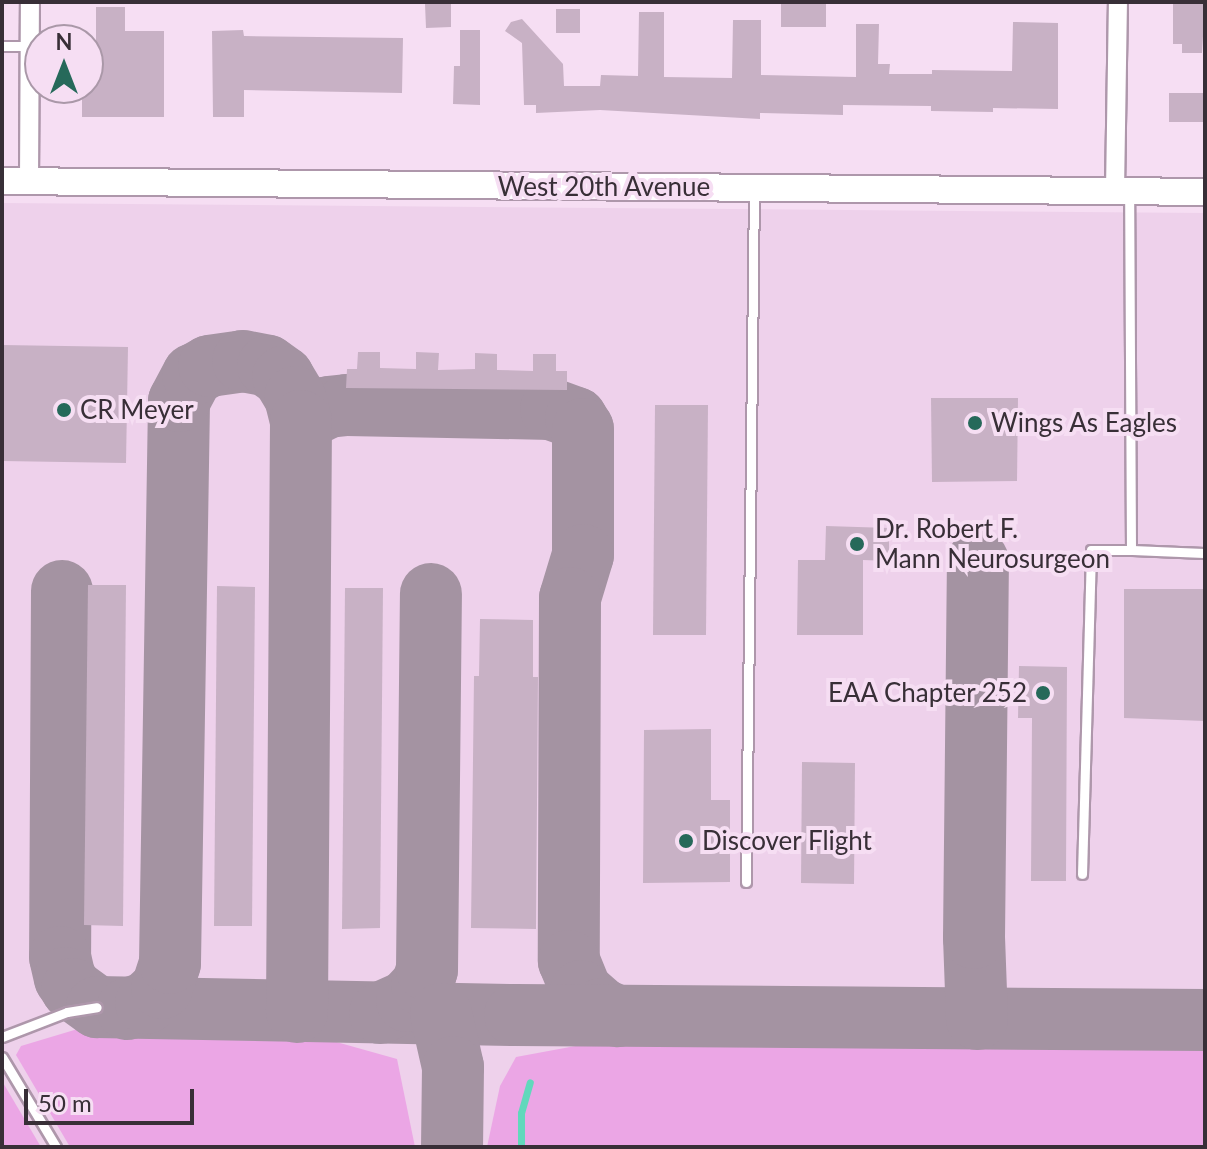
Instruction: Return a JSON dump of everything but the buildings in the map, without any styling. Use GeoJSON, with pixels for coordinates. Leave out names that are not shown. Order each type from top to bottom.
{"type":"FeatureCollection","features":[{"type":"Feature","properties":{"kind":"main road","name":"West 20th Avenue"},"geometry":{"type":"LineString","coordinates":[[2,181],[1205,192]]}},
{"type":"Feature","properties":{"kind":"street"},"geometry":{"type":"LineString","coordinates":[[30,2],[30,24]]}},
{"type":"Feature","properties":{"kind":"street"},"geometry":{"type":"LineString","coordinates":[[1118,2],[1122,191]]}},
{"type":"Feature","properties":{"kind":"street"},"geometry":{"type":"LineString","coordinates":[[29,182],[30,104]]}},
{"type":"Feature","properties":{"kind":"lane"},"geometry":{"type":"LineString","coordinates":[[2,46],[24,46]]}},
{"type":"Feature","properties":{"kind":"lane"},"geometry":{"type":"LineString","coordinates":[[746,882],[754,188]]}},
{"type":"Feature","properties":{"kind":"lane"},"geometry":{"type":"LineString","coordinates":[[1122,191],[1131,550]]}},
{"type":"Feature","properties":{"kind":"lane"},"geometry":{"type":"LineString","coordinates":[[1082,874],[1091,550],[1205,553]]}},
{"type":"Feature","properties":{"kind":"lane"},"geometry":{"type":"LineString","coordinates":[[2,1037],[67,1012],[97,1007]]}},
{"type":"Feature","properties":{"kind":"lane"},"geometry":{"type":"LineString","coordinates":[[2,1057],[56,1147]]}},
{"type":"Feature","properties":{"kind":"shaded area"},"geometry":{"type":"Polygon","coordinates":[[[2,203],[1205,213],[1205,1147],[2,1147],[2,203]]]}},
{"type":"Feature","properties":{"kind":"shaded area"},"geometry":{"type":"Polygon","coordinates":[[[81,1028],[315,1036],[397,1059],[415,1147],[70,1147],[16,1055],[21,1046],[81,1028]]]}},
{"type":"Feature","properties":{"kind":"shaded area"},"geometry":{"type":"Polygon","coordinates":[[[695,1032],[1205,1037],[1205,1147],[487,1147],[500,1086],[516,1057],[597,1042],[695,1032]]]}},
{"type":"Feature","properties":{"kind":"shaded area"},"geometry":{"type":"Polygon","coordinates":[[[2,1081],[41,1147],[2,1147],[2,1081]]]}},
{"type":"Feature","properties":{"kind":"waterway"},"geometry":{"type":"LineString","coordinates":[[521,1147],[521,1113],[530,1082]]}},
{"type":"Feature","properties":{"kind":"taxiway"},"geometry":{"type":"LineString","coordinates":[[127,1009],[146,1003],[162,988],[170,963],[179,401],[193,375],[209,366],[243,361],[268,366],[283,377],[295,397],[301,421],[297,1012]]}},
{"type":"Feature","properties":{"kind":"taxiway"},"geometry":{"type":"LineString","coordinates":[[301,421],[328,407],[347,405],[551,409],[576,418],[583,429],[583,555],[570,598],[569,961],[581,991],[602,1009],[617,1016]]}},
{"type":"Feature","properties":{"kind":"taxiway"},"geometry":{"type":"LineString","coordinates":[[977,1019],[974,938],[978,561]]}},
{"type":"Feature","properties":{"kind":"taxiway"},"geometry":{"type":"LineString","coordinates":[[62,591],[60,957],[65,978],[72,989],[97,1007],[515,1015],[1205,1020]]}},
{"type":"Feature","properties":{"kind":"taxiway"},"geometry":{"type":"LineString","coordinates":[[380,1013],[407,1001],[422,985],[427,970],[431,594]]}},
{"type":"Feature","properties":{"kind":"taxiway"},"geometry":{"type":"LineString","coordinates":[[441,1014],[453,1067],[452,1147]]}},
{"type":"Feature","properties":{"kind":"place","name":"CR Meyer"},"geometry":{"type":"Point","coordinates":[64,410]}},
{"type":"Feature","properties":{"kind":"place","name":"Wings As Eagles"},"geometry":{"type":"Point","coordinates":[975,423]}},
{"type":"Feature","properties":{"kind":"place","name":"Dr. Robert F. Mann Neurosurgeon"},"geometry":{"type":"Point","coordinates":[857,544]}},
{"type":"Feature","properties":{"kind":"place","name":"EAA Chapter 252"},"geometry":{"type":"Point","coordinates":[1043,693]}},
{"type":"Feature","properties":{"kind":"place","name":"Discover Flight"},"geometry":{"type":"Point","coordinates":[686,841]}}]}
